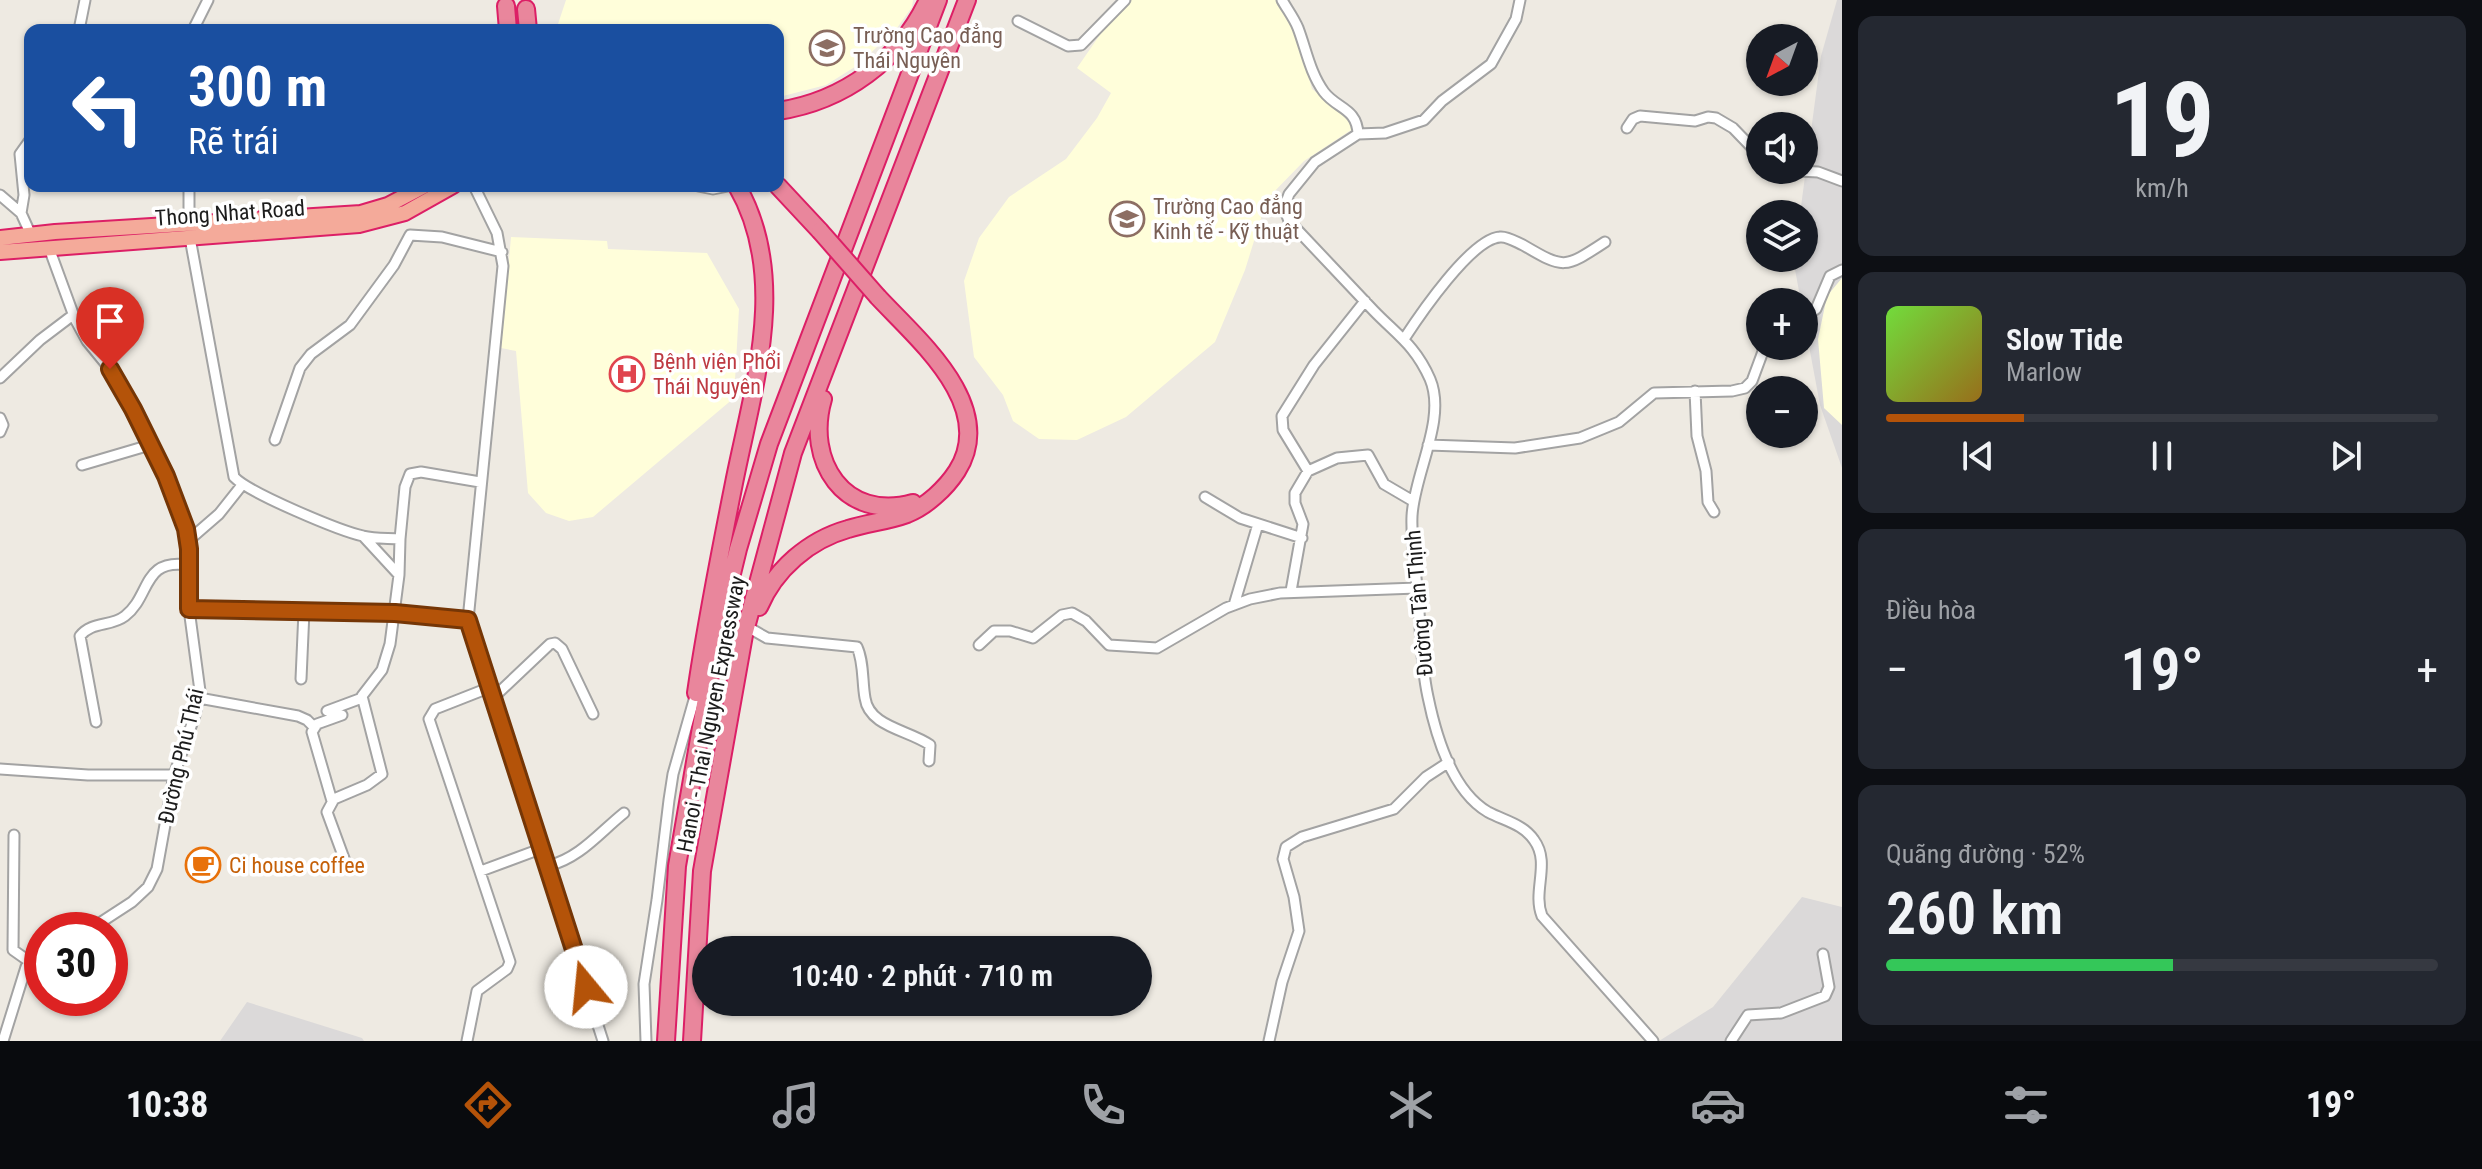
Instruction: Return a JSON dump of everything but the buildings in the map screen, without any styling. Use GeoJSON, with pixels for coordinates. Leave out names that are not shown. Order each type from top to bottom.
{"type":"FeatureCollection","features":[{"type":"Feature","properties":{"kind":"highway"},"geometry":{"type":"LineString","coordinates":[[784,110],[817,102],[858,83],[887,58],[920,17],[928,0]]}},
{"type":"Feature","properties":{"kind":"highway","name":"Hanoi - Thai Nguyen Expressway"},"geometry":{"type":"LineString","coordinates":[[666,1041],[677,866],[717,635],[738,549],[769,444],[938,0]]}},
{"type":"Feature","properties":{"kind":"highway","name":"Hanoi - Thai Nguyen Expressway"},"geometry":{"type":"LineString","coordinates":[[692,1041],[702,871],[744,635],[793,453],[967,0]]}},
{"type":"Feature","properties":{"kind":"highway"},"geometry":{"type":"LineString","coordinates":[[505,24],[506,3]]}},
{"type":"Feature","properties":{"kind":"highway"},"geometry":{"type":"LineString","coordinates":[[917,128],[882,243],[825,391],[818,415],[817,439],[823,461],[835,482],[851,496],[869,504],[888,506],[906,505],[934,497]]}},
{"type":"Feature","properties":{"kind":"highway","name":"Thong Nhat Road"},"geometry":{"type":"LineString","coordinates":[[190,231],[361,213],[388,205],[413,192]]}},
{"type":"Feature","properties":{"kind":"highway","name":"Thong Nhat Road"},"geometry":{"type":"LineString","coordinates":[[0,238],[312,230],[374,223],[405,213],[442,192]]}},
{"type":"Feature","properties":{"kind":"highway"},"geometry":{"type":"LineString","coordinates":[[677,866],[704,637],[754,395],[763,328],[765,270],[747,204],[740,192]]}},
{"type":"Feature","properties":{"kind":"highway"},"geometry":{"type":"LineString","coordinates":[[722,751],[737,707],[753,630],[766,592],[784,567],[814,543],[844,530],[909,513],[934,497],[951,480],[965,459],[969,430],[964,401],[939,365],[784,192]]}},
{"type":"Feature","properties":{"kind":"highway","name":"Thong Nhat Road"},"geometry":{"type":"LineString","coordinates":[[0,252],[42,239]]}},
{"type":"Feature","properties":{"kind":"street"},"geometry":{"type":"LineString","coordinates":[[80,24],[85,0]]}},
{"type":"Feature","properties":{"kind":"street"},"geometry":{"type":"LineString","coordinates":[[196,24],[208,0]]}},
{"type":"Feature","properties":{"kind":"street"},"geometry":{"type":"LineString","coordinates":[[1282,0],[1297,24],[1318,82],[1327,96],[1348,111],[1357,122],[1358,134],[1385,133],[1424,120],[1442,101],[1491,64],[1516,19],[1520,0]]}},
{"type":"Feature","properties":{"kind":"street"},"geometry":{"type":"LineString","coordinates":[[1018,21],[1068,46],[1081,45],[1123,1]]}},
{"type":"Feature","properties":{"kind":"street"},"geometry":{"type":"LineString","coordinates":[[1627,128],[1633,119],[1640,116],[1695,121],[1708,117],[1733,128],[1746,141]]}},
{"type":"Feature","properties":{"kind":"street","name":"Đường Tân Thịnh"},"geometry":{"type":"LineString","coordinates":[[1358,134],[1315,162],[1289,194],[1284,208],[1289,221],[1414,348],[1431,383],[1433,420],[1413,501],[1412,544],[1428,699],[1462,790],[1474,802],[1518,825],[1535,841],[1542,859],[1538,905],[1542,916],[1653,1041]]}},
{"type":"Feature","properties":{"kind":"street"},"geometry":{"type":"LineString","coordinates":[[21,213],[24,195],[20,154],[24,148]]}},
{"type":"Feature","properties":{"kind":"street"},"geometry":{"type":"LineString","coordinates":[[1818,172],[1842,181]]}},
{"type":"Feature","properties":{"kind":"street"},"geometry":{"type":"LineString","coordinates":[[189,192],[190,231],[234,477],[242,485],[330,524],[364,536],[400,539]]}},
{"type":"Feature","properties":{"kind":"street"},"geometry":{"type":"LineString","coordinates":[[477,192],[497,233],[502,252],[503,282],[468,620],[603,1041]]}},
{"type":"Feature","properties":{"kind":"street"},"geometry":{"type":"LineString","coordinates":[[0,195],[21,213]]}},
{"type":"Feature","properties":{"kind":"street","name":"Đường Phú Thái"},"geometry":{"type":"LineString","coordinates":[[21,213],[42,239],[87,341],[110,369],[133,409],[166,476],[189,540],[189,609],[199,698],[174,775],[161,856],[152,879],[132,902],[117,912]]}},
{"type":"Feature","properties":{"kind":"street"},"geometry":{"type":"LineString","coordinates":[[275,440],[292,387],[304,363],[318,348],[350,325],[394,265],[410,235],[442,237],[502,252]]}},
{"type":"Feature","properties":{"kind":"street"},"geometry":{"type":"LineString","coordinates":[[1404,339],[1436,293],[1489,241],[1500,237],[1513,240],[1560,265],[1584,256],[1605,242]]}},
{"type":"Feature","properties":{"kind":"street"},"geometry":{"type":"LineString","coordinates":[[1818,304],[1830,276],[1842,270]]}},
{"type":"Feature","properties":{"kind":"street"},"geometry":{"type":"LineString","coordinates":[[1308,471],[1283,430],[1282,416],[1314,365],[1365,301]]}},
{"type":"Feature","properties":{"kind":"street"},"geometry":{"type":"LineString","coordinates":[[0,378],[40,340],[73,315]]}},
{"type":"Feature","properties":{"kind":"street"},"geometry":{"type":"LineString","coordinates":[[1428,445],[1515,448],[1580,438],[1619,422],[1654,393],[1745,388],[1752,381],[1760,360]]}},
{"type":"Feature","properties":{"kind":"street"},"geometry":{"type":"LineString","coordinates":[[1695,391],[1697,436],[1706,471],[1708,502],[1714,512]]}},
{"type":"Feature","properties":{"kind":"street"},"geometry":{"type":"LineString","coordinates":[[0,418],[3,425],[0,432]]}},
{"type":"Feature","properties":{"kind":"street"},"geometry":{"type":"LineString","coordinates":[[82,465],[150,445]]}},
{"type":"Feature","properties":{"kind":"street"},"geometry":{"type":"LineString","coordinates":[[1291,591],[1303,524],[1295,503],[1295,493],[1308,471],[1337,458],[1368,455],[1384,484],[1413,501]]}},
{"type":"Feature","properties":{"kind":"street"},"geometry":{"type":"LineString","coordinates":[[327,711],[362,698],[383,667],[395,613],[405,487],[410,474],[421,472],[480,482]]}},
{"type":"Feature","properties":{"kind":"street"},"geometry":{"type":"LineString","coordinates":[[189,540],[219,514],[242,485]]}},
{"type":"Feature","properties":{"kind":"street"},"geometry":{"type":"LineString","coordinates":[[1205,497],[1219,508],[1302,538]]}},
{"type":"Feature","properties":{"kind":"street"},"geometry":{"type":"LineString","coordinates":[[1234,605],[1258,524]]}},
{"type":"Feature","properties":{"kind":"street"},"geometry":{"type":"LineString","coordinates":[[364,536],[399,575]]}},
{"type":"Feature","properties":{"kind":"street"},"geometry":{"type":"LineString","coordinates":[[96,722],[80,636],[88,628],[127,615],[152,575],[162,567],[177,563],[188,565]]}},
{"type":"Feature","properties":{"kind":"street"},"geometry":{"type":"LineString","coordinates":[[979,645],[994,631],[1010,631],[1033,638],[1062,615],[1072,613],[1086,621],[1109,645],[1157,648],[1202,620],[1234,605],[1291,591],[1417,588]]}},
{"type":"Feature","properties":{"kind":"street"},"geometry":{"type":"LineString","coordinates":[[189,609],[395,613],[468,620]]}},
{"type":"Feature","properties":{"kind":"street"},"geometry":{"type":"LineString","coordinates":[[301,679],[304,611]]}},
{"type":"Feature","properties":{"kind":"street"},"geometry":{"type":"LineString","coordinates":[[753,630],[767,638],[857,647],[867,709],[881,722],[917,736],[930,745],[929,761]]}},
{"type":"Feature","properties":{"kind":"street"},"geometry":{"type":"LineString","coordinates":[[467,1041],[477,991],[507,969],[510,962],[429,719],[435,709],[492,692],[555,643],[562,649],[593,714]]}},
{"type":"Feature","properties":{"kind":"street"},"geometry":{"type":"LineString","coordinates":[[646,1041],[644,984],[669,800],[673,774],[696,693]]}},
{"type":"Feature","properties":{"kind":"street"},"geometry":{"type":"LineString","coordinates":[[199,698],[298,716],[314,727]]}},
{"type":"Feature","properties":{"kind":"street"},"geometry":{"type":"LineString","coordinates":[[332,801],[371,784],[382,775],[362,698]]}},
{"type":"Feature","properties":{"kind":"street"},"geometry":{"type":"LineString","coordinates":[[314,727],[342,715]]}},
{"type":"Feature","properties":{"kind":"street"},"geometry":{"type":"LineString","coordinates":[[314,727],[312,736],[332,801],[327,815],[345,861]]}},
{"type":"Feature","properties":{"kind":"street"},"geometry":{"type":"LineString","coordinates":[[1269,1041],[1282,982],[1299,931],[1297,907],[1283,859],[1286,847],[1302,837],[1394,809],[1426,777],[1449,762]]}},
{"type":"Feature","properties":{"kind":"street"},"geometry":{"type":"LineString","coordinates":[[0,769],[88,775],[174,775]]}},
{"type":"Feature","properties":{"kind":"street"},"geometry":{"type":"LineString","coordinates":[[548,866],[578,853],[624,813]]}},
{"type":"Feature","properties":{"kind":"street"},"geometry":{"type":"LineString","coordinates":[[14,835],[15,909],[11,940],[13,950],[24,958]]}},
{"type":"Feature","properties":{"kind":"street"},"geometry":{"type":"LineString","coordinates":[[481,871],[543,848]]}},
{"type":"Feature","properties":{"kind":"street"},"geometry":{"type":"LineString","coordinates":[[1731,1041],[1748,1015],[1781,1013],[1825,996],[1829,987],[1823,954]]}},
{"type":"Feature","properties":{"kind":"street"},"geometry":{"type":"LineString","coordinates":[[3,1041],[5,1012],[24,974]]}},
{"type":"Feature","properties":{"kind":"shaded area","name":"Trường Cao đẳng Thái Nguyên"},"geometry":{"type":"Polygon","coordinates":[[[566,0],[913,0],[912,7],[897,28],[858,65],[826,85],[784,96],[784,24],[558,24],[566,0]]]}},
{"type":"Feature","properties":{"kind":"shaded area","name":"Trường Cao đẳng Kinh tế - Kỹ thuật"},"geometry":{"type":"Polygon","coordinates":[[[1131,0],[1277,0],[1297,36],[1312,89],[1346,115],[1352,123],[1351,130],[1304,161],[1267,199],[1245,270],[1215,342],[1126,417],[1077,440],[1039,439],[1013,421],[1003,395],[974,357],[964,281],[979,238],[1009,197],[1066,159],[1097,118],[1111,93],[1077,68],[1106,26],[1131,0]]]}},
{"type":"Feature","properties":{"kind":"shaded area"},"geometry":{"type":"Polygon","coordinates":[[[1837,0],[1842,0],[1842,468],[1820,405],[1818,376],[1815,376],[1812,360],[1818,360],[1818,288],[1798,288],[1795,272],[1818,272],[1818,200],[1802,200],[1804,184],[1818,184],[1818,112],[1814,112],[1821,56],[1837,0]]]}},
{"type":"Feature","properties":{"kind":"shaded area","name":"Bệnh viện Phổi Thái Nguyên"},"geometry":{"type":"Polygon","coordinates":[[[511,237],[607,241],[608,249],[707,253],[739,309],[734,398],[593,517],[569,521],[546,513],[528,493],[516,351],[501,348],[511,237]]]}},
{"type":"Feature","properties":{"kind":"shaded area"},"geometry":{"type":"Polygon","coordinates":[[[1842,278],[1842,425],[1824,408],[1818,339],[1827,296],[1842,278]]]}},
{"type":"Feature","properties":{"kind":"shaded area"},"geometry":{"type":"Polygon","coordinates":[[[1802,897],[1842,907],[1842,1041],[1659,1041],[1713,1007],[1802,897]]]}},
{"type":"Feature","properties":{"kind":"shaded area"},"geometry":{"type":"Polygon","coordinates":[[[247,1002],[362,1038],[364,1041],[220,1041],[247,1002]]]}},
{"type":"Feature","properties":{"kind":"place","name":"Trường Cao đẳng Thái Nguyên"},"geometry":{"type":"Point","coordinates":[827,48]}},
{"type":"Feature","properties":{"kind":"place","name":"Trường Cao đẳng Kinh tế - Kỹ thuật"},"geometry":{"type":"Point","coordinates":[1127,219]}},
{"type":"Feature","properties":{"kind":"place","name":"Bệnh viện Phổi Thái Nguyên"},"geometry":{"type":"Point","coordinates":[627,374]}},
{"type":"Feature","properties":{"kind":"place","name":"Ci house coffee"},"geometry":{"type":"Point","coordinates":[203,865]}},
{"type":"Feature","properties":{"kind":"route"},"geometry":{"type":"LineString","coordinates":[[110,369],[166,476],[186,529],[189,540],[189,609],[395,613],[468,620],[586,987]]}}]}
